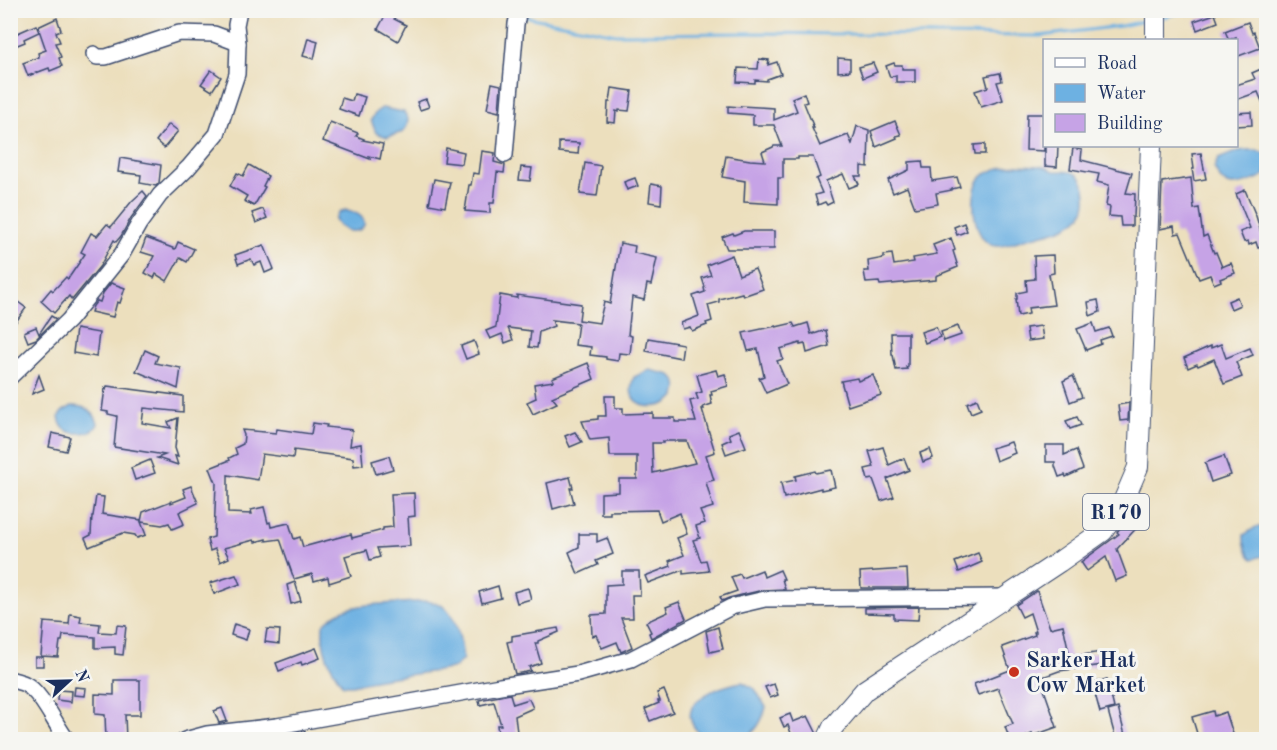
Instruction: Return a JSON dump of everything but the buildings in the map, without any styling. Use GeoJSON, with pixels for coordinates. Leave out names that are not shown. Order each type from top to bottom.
{"type":"FeatureCollection","features":[{"type":"Feature","properties":{"kind":"main road"},"geometry":{"type":"LineString","coordinates":[[1156,10],[1156,39]]}},
{"type":"Feature","properties":{"kind":"main road","name":"R170"},"geometry":{"type":"LineString","coordinates":[[827,740],[833,727],[865,690],[1103,531],[1123,502],[1138,467],[1151,147]]}},
{"type":"Feature","properties":{"kind":"street"},"geometry":{"type":"LineString","coordinates":[[10,377],[69,320],[122,254],[139,224],[160,195],[188,168],[217,134],[237,74],[236,25],[239,10]]}},
{"type":"Feature","properties":{"kind":"street"},"geometry":{"type":"LineString","coordinates":[[505,155],[519,10]]}},
{"type":"Feature","properties":{"kind":"street"},"geometry":{"type":"LineString","coordinates":[[94,54],[97,57],[106,57],[179,33],[214,34],[237,43]]}},
{"type":"Feature","properties":{"kind":"street"},"geometry":{"type":"LineString","coordinates":[[185,740],[207,734],[277,726],[578,674],[631,659],[731,607],[765,599],[1006,597]]}},
{"type":"Feature","properties":{"kind":"street"},"geometry":{"type":"LineString","coordinates":[[10,680],[27,685],[41,699],[67,740]]}},
{"type":"Feature","properties":{"kind":"water"},"geometry":{"type":"Polygon","coordinates":[[[382,108],[404,112],[408,119],[403,132],[387,137],[376,133],[371,120],[382,108]]]}},
{"type":"Feature","properties":{"kind":"water"},"geometry":{"type":"Polygon","coordinates":[[[1247,150],[1257,150],[1266,154],[1266,174],[1241,184],[1225,183],[1219,178],[1214,168],[1218,159],[1247,150]]]}},
{"type":"Feature","properties":{"kind":"water"},"geometry":{"type":"Polygon","coordinates":[[[1018,165],[1042,166],[1054,171],[1071,172],[1078,175],[1085,187],[1086,204],[1081,216],[1065,227],[1007,245],[996,246],[988,243],[982,237],[978,228],[974,206],[976,186],[983,176],[992,170],[1018,165]]]}},
{"type":"Feature","properties":{"kind":"water"},"geometry":{"type":"Polygon","coordinates":[[[345,210],[359,215],[364,224],[362,228],[353,231],[340,227],[335,220],[339,213],[345,210]]]}},
{"type":"Feature","properties":{"kind":"water"},"geometry":{"type":"Polygon","coordinates":[[[649,370],[671,375],[677,383],[677,393],[662,405],[652,407],[642,405],[635,400],[631,391],[634,377],[649,370]]]}},
{"type":"Feature","properties":{"kind":"water"},"geometry":{"type":"Polygon","coordinates":[[[72,406],[85,408],[91,412],[98,424],[92,431],[77,433],[64,429],[59,416],[72,406]]]}},
{"type":"Feature","properties":{"kind":"water"},"geometry":{"type":"Polygon","coordinates":[[[1256,527],[1266,528],[1266,555],[1253,559],[1246,548],[1244,535],[1256,527]]]}},
{"type":"Feature","properties":{"kind":"water"},"geometry":{"type":"Polygon","coordinates":[[[426,601],[441,605],[451,615],[459,637],[463,659],[455,667],[444,670],[343,685],[327,657],[323,642],[323,625],[337,614],[351,608],[426,601]]]}},
{"type":"Feature","properties":{"kind":"water"},"geometry":{"type":"Polygon","coordinates":[[[742,682],[755,689],[766,707],[757,728],[751,734],[736,739],[705,739],[694,728],[690,717],[692,708],[707,694],[742,682]]]}},
{"type":"Feature","properties":{"kind":"waterway"},"geometry":{"type":"LineString","coordinates":[[1164,17],[1188,10]]}},
{"type":"Feature","properties":{"kind":"waterway"},"geometry":{"type":"LineString","coordinates":[[522,15],[616,34],[1040,36],[1121,26],[1148,20]]}},
{"type":"Feature","properties":{"kind":"place","name":"Sarker Hat Cow Market"},"geometry":{"type":"Point","coordinates":[1014,672]}}]}
